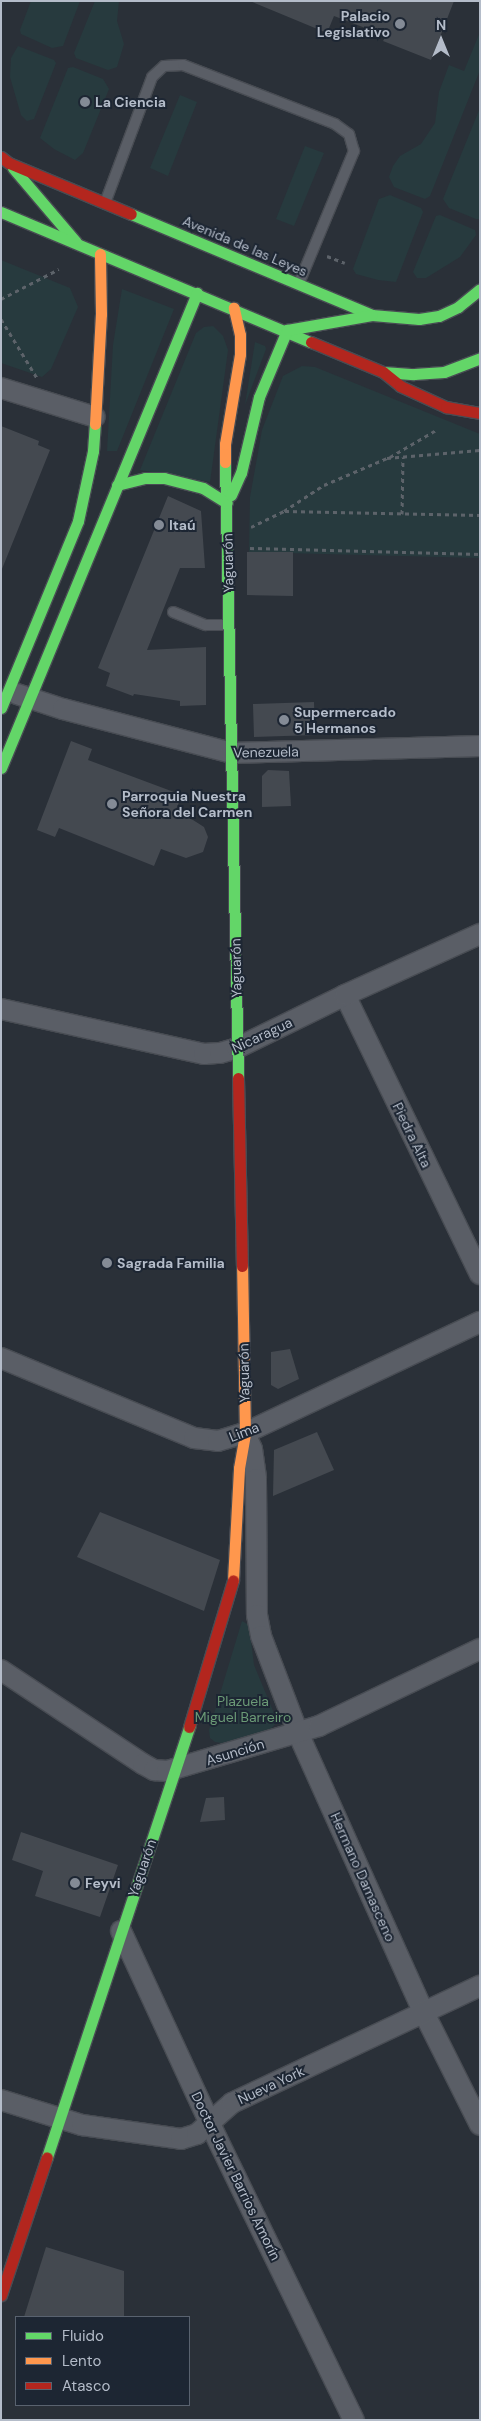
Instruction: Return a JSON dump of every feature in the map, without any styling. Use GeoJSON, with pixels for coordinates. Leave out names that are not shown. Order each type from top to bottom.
{"type":"FeatureCollection","features":[{"type":"Feature","properties":{"kind":"main road","name":"Avenida de las Leyes"},"geometry":{"type":"LineString","coordinates":[[5,160],[105,204],[372,315],[419,319],[439,316],[458,307],[480,289]]}},
{"type":"Feature","properties":{"kind":"main road"},"geometry":{"type":"LineString","coordinates":[[5,160],[57,217],[78,245]]}},
{"type":"Feature","properties":{"kind":"main road"},"geometry":{"type":"LineString","coordinates":[[1,212],[287,330],[383,372],[400,386],[446,407],[480,413]]}},
{"type":"Feature","properties":{"kind":"main road"},"geometry":{"type":"LineString","coordinates":[[4,696],[78,521],[92,454],[101,314],[100,254]]}},
{"type":"Feature","properties":{"kind":"main road"},"geometry":{"type":"LineString","coordinates":[[1,768],[197,293]]}},
{"type":"Feature","properties":{"kind":"main road","name":"Yaguarón"},"geometry":{"type":"LineString","coordinates":[[1,2295],[176,1770],[232,1591],[237,1561],[240,1456],[245,1433],[225,444],[240,354],[240,335],[234,308]]}},
{"type":"Feature","properties":{"kind":"main road"},"geometry":{"type":"LineString","coordinates":[[287,330],[372,315]]}},
{"type":"Feature","properties":{"kind":"main road","name":"Yaguarón"},"geometry":{"type":"LineString","coordinates":[[227,503],[241,473],[259,397],[287,330]]}},
{"type":"Feature","properties":{"kind":"main road"},"geometry":{"type":"LineString","coordinates":[[383,372],[414,374],[444,372],[480,358]]}},
{"type":"Feature","properties":{"kind":"main road"},"geometry":{"type":"LineString","coordinates":[[117,485],[145,478],[164,478],[203,488],[227,503]]}},
{"type":"Feature","properties":{"kind":"street"},"geometry":{"type":"LineString","coordinates":[[1,388],[95,417]]}},
{"type":"Feature","properties":{"kind":"street","name":"Venezuela"},"geometry":{"type":"LineString","coordinates":[[4,696],[30,698],[232,753],[480,746]]}},
{"type":"Feature","properties":{"kind":"street","name":"Nicaragua"},"geometry":{"type":"LineString","coordinates":[[1,1009],[204,1054],[237,1048],[345,995],[480,934]]}},
{"type":"Feature","properties":{"kind":"street","name":"Piedra Alta"},"geometry":{"type":"LineString","coordinates":[[345,995],[480,1274]]}},
{"type":"Feature","properties":{"kind":"street","name":"Lima"},"geometry":{"type":"LineString","coordinates":[[1,1358],[194,1438],[218,1441],[245,1433],[480,1322]]}},
{"type":"Feature","properties":{"kind":"street","name":"Yaguarón"},"geometry":{"type":"LineString","coordinates":[[245,1433],[252,1449],[256,1479],[258,1625]]}},
{"type":"Feature","properties":{"kind":"street","name":"Hermano Damasceno"},"geometry":{"type":"LineString","coordinates":[[258,1625],[298,1733],[424,2013],[480,2125]]}},
{"type":"Feature","properties":{"kind":"street","name":"Asunción"},"geometry":{"type":"LineString","coordinates":[[1,1670],[149,1768],[176,1770],[319,1726],[480,1649]]}},
{"type":"Feature","properties":{"kind":"street","name":"Doctor Javier Barrios Amorín"},"geometry":{"type":"LineString","coordinates":[[121,1931],[210,2124],[354,2420]]}},
{"type":"Feature","properties":{"kind":"street","name":"Nueva York"},"geometry":{"type":"LineString","coordinates":[[1,2100],[82,2125],[181,2139],[197,2134],[232,2103],[480,1986]]}},
{"type":"Feature","properties":{"kind":"lane"},"geometry":{"type":"LineString","coordinates":[[105,204],[152,77],[164,66],[183,65],[335,124],[348,134],[354,151],[298,284]]}},
{"type":"Feature","properties":{"kind":"lane"},"geometry":{"type":"LineString","coordinates":[[173,612],[206,625],[229,625]]}},
{"type":"Feature","properties":{"kind":"path"},"geometry":{"type":"LineString","coordinates":[[1,299],[59,269]]}},
{"type":"Feature","properties":{"kind":"path"},"geometry":{"type":"LineString","coordinates":[[1,319],[38,380]]}},
{"type":"Feature","properties":{"kind":"path"},"geometry":{"type":"LineString","coordinates":[[246,529],[284,511],[324,485],[387,458],[437,429]]}},
{"type":"Feature","properties":{"kind":"path"},"geometry":{"type":"LineString","coordinates":[[387,458],[480,450]]}},
{"type":"Feature","properties":{"kind":"path"},"geometry":{"type":"LineString","coordinates":[[402,514],[403,457]]}},
{"type":"Feature","properties":{"kind":"path"},"geometry":{"type":"LineString","coordinates":[[284,511],[480,515]]}},
{"type":"Feature","properties":{"kind":"path"},"geometry":{"type":"LineString","coordinates":[[245,548],[480,554]]}},
{"type":"Feature","properties":{"kind":"green space"},"geometry":{"type":"Polygon","coordinates":[[[31,1],[80,1],[63,46],[52,48],[21,34],[20,30],[31,1]]]}},
{"type":"Feature","properties":{"kind":"green space"},"geometry":{"type":"Polygon","coordinates":[[[95,1],[119,1],[117,21],[124,44],[117,67],[108,70],[76,58],[74,53],[95,1]]]}},
{"type":"Feature","properties":{"kind":"green space"},"geometry":{"type":"Polygon","coordinates":[[[480,32],[480,70],[430,196],[425,199],[394,187],[389,177],[393,166],[400,156],[421,144],[435,123],[439,92],[449,65],[464,71],[480,32]]]}},
{"type":"Feature","properties":{"kind":"green space"},"geometry":{"type":"Polygon","coordinates":[[[18,46],[54,60],[56,63],[34,119],[27,121],[21,115],[10,77],[11,58],[18,46]]]}},
{"type":"Feature","properties":{"kind":"green space"},"geometry":{"type":"Polygon","coordinates":[[[73,67],[103,79],[109,89],[83,153],[75,160],[54,149],[40,138],[68,68],[73,67]]]}},
{"type":"Feature","properties":{"kind":"green space"},"geometry":{"type":"Polygon","coordinates":[[[180,95],[197,102],[168,176],[150,168],[180,95]]]}},
{"type":"Feature","properties":{"kind":"green space"},"geometry":{"type":"Polygon","coordinates":[[[480,108],[480,219],[476,219],[449,208],[443,199],[480,108]]]}},
{"type":"Feature","properties":{"kind":"green space"},"geometry":{"type":"Polygon","coordinates":[[[305,146],[324,153],[294,226],[276,219],[305,146]]]}},
{"type":"Feature","properties":{"kind":"green space"},"geometry":{"type":"Polygon","coordinates":[[[390,195],[421,208],[423,212],[396,282],[378,280],[356,274],[353,269],[379,199],[390,195]]]}},
{"type":"Feature","properties":{"kind":"green space"},"geometry":{"type":"Polygon","coordinates":[[[440,215],[475,230],[476,235],[460,257],[426,278],[417,278],[413,272],[436,216],[440,215]]]}},
{"type":"Feature","properties":{"kind":"green space"},"geometry":{"type":"Polygon","coordinates":[[[1,260],[70,288],[78,307],[51,369],[42,377],[1,363],[1,260]]]}},
{"type":"Feature","properties":{"kind":"green space"},"geometry":{"type":"Polygon","coordinates":[[[122,289],[174,309],[117,451],[107,451],[113,345],[122,289]]]}},
{"type":"Feature","properties":{"kind":"green space"},"geometry":{"type":"Polygon","coordinates":[[[213,326],[223,336],[228,350],[210,482],[140,470],[196,333],[204,327],[213,326]]]}},
{"type":"Feature","properties":{"kind":"green space"},"geometry":{"type":"Polygon","coordinates":[[[255,342],[265,346],[266,349],[245,405],[255,342]]]}},
{"type":"Feature","properties":{"kind":"green space"},"geometry":{"type":"Polygon","coordinates":[[[302,366],[315,367],[480,434],[480,558],[249,552],[250,497],[262,430],[283,376],[302,366]]]}},
{"type":"Feature","properties":{"kind":"green space","name":"Plazuela Miguel Barreiro"},"geometry":{"type":"Polygon","coordinates":[[[242,1621],[249,1625],[254,1665],[276,1718],[276,1723],[270,1730],[255,1735],[222,1743],[215,1742],[210,1738],[209,1730],[242,1621]]]}},
{"type":"Feature","properties":{"kind":"building","name":"Palacio Legislativo"},"geometry":{"type":"Polygon","coordinates":[[[250,1],[454,1],[431,60],[383,41],[386,36],[334,16],[327,33],[250,1]]]}},
{"type":"Feature","properties":{"kind":"building"},"geometry":{"type":"Polygon","coordinates":[[[1,426],[39,441],[38,445],[50,450],[2,569],[1,426]]]}},
{"type":"Feature","properties":{"kind":"building"},"geometry":{"type":"Polygon","coordinates":[[[168,496],[201,511],[205,568],[180,568],[147,650],[206,647],[206,705],[180,706],[180,701],[134,694],[133,696],[106,686],[110,673],[98,668],[168,496]]]}},
{"type":"Feature","properties":{"kind":"building"},"geometry":{"type":"Polygon","coordinates":[[[247,552],[293,552],[293,596],[247,595],[247,552]]]}},
{"type":"Feature","properties":{"kind":"building","name":"Supermercado 5 Hermanos"},"geometry":{"type":"Polygon","coordinates":[[[314,702],[315,735],[254,737],[253,704],[314,702]]]}},
{"type":"Feature","properties":{"kind":"building","name":"Parroquia Nuestra Señora del Carmen"},"geometry":{"type":"Polygon","coordinates":[[[71,741],[92,749],[88,760],[182,795],[175,812],[204,827],[208,837],[203,852],[186,858],[161,849],[154,866],[59,828],[55,837],[37,830],[71,741]]]}},
{"type":"Feature","properties":{"kind":"building"},"geometry":{"type":"Polygon","coordinates":[[[268,770],[289,771],[291,806],[262,807],[262,776],[268,770]]]}},
{"type":"Feature","properties":{"kind":"building"},"geometry":{"type":"Polygon","coordinates":[[[290,1349],[299,1379],[278,1389],[271,1385],[271,1352],[290,1349]]]}},
{"type":"Feature","properties":{"kind":"building"},"geometry":{"type":"Polygon","coordinates":[[[317,1432],[334,1470],[273,1496],[274,1450],[317,1432]]]}},
{"type":"Feature","properties":{"kind":"building"},"geometry":{"type":"Polygon","coordinates":[[[100,1512],[220,1560],[204,1611],[77,1557],[100,1512]]]}},
{"type":"Feature","properties":{"kind":"building"},"geometry":{"type":"Polygon","coordinates":[[[224,1797],[225,1820],[200,1822],[206,1798],[224,1797]]]}},
{"type":"Feature","properties":{"kind":"building","name":"Feyvi"},"geometry":{"type":"Polygon","coordinates":[[[21,1832],[118,1865],[100,1917],[35,1896],[43,1871],[12,1860],[21,1832]]]}},
{"type":"Feature","properties":{"kind":"building"},"geometry":{"type":"Polygon","coordinates":[[[46,2247],[124,2271],[124,2316],[24,2316],[46,2247]]]}},
{"type":"Feature","properties":{"kind":"traffic: fast"},"geometry":{"type":"LineString","coordinates":[[13,168],[76,242]]}},
{"type":"Feature","properties":{"kind":"traffic: fast"},"geometry":{"type":"LineString","coordinates":[[1,212],[311,342]]}},
{"type":"Feature","properties":{"kind":"traffic: fast"},"geometry":{"type":"LineString","coordinates":[[131,214],[372,315],[419,319],[439,316],[458,307],[480,289]]}},
{"type":"Feature","properties":{"kind":"traffic: fast"},"geometry":{"type":"LineString","coordinates":[[1,768],[197,293]]}},
{"type":"Feature","properties":{"kind":"traffic: fast"},"geometry":{"type":"LineString","coordinates":[[231,495],[241,473],[259,397],[287,330],[372,315]]}},
{"type":"Feature","properties":{"kind":"traffic: fast"},"geometry":{"type":"LineString","coordinates":[[383,372],[414,374],[444,372],[480,358]]}},
{"type":"Feature","properties":{"kind":"traffic: fast"},"geometry":{"type":"LineString","coordinates":[[1,708],[78,521],[93,451],[95,424]]}},
{"type":"Feature","properties":{"kind":"traffic: fast"},"geometry":{"type":"LineString","coordinates":[[225,462],[238,1078]]}},
{"type":"Feature","properties":{"kind":"traffic: fast"},"geometry":{"type":"LineString","coordinates":[[117,485],[145,478],[164,478],[203,488],[227,503]]}},
{"type":"Feature","properties":{"kind":"traffic: fast"},"geometry":{"type":"LineString","coordinates":[[47,2157],[189,1727]]}},
{"type":"Feature","properties":{"kind":"traffic: slow"},"geometry":{"type":"LineString","coordinates":[[95,424],[101,314],[100,254]]}},
{"type":"Feature","properties":{"kind":"traffic: slow"},"geometry":{"type":"LineString","coordinates":[[225,462],[225,444],[240,354],[240,335],[234,308]]}},
{"type":"Feature","properties":{"kind":"traffic: slow"},"geometry":{"type":"LineString","coordinates":[[233,1580],[239,1468],[245,1433],[242,1266]]}},
{"type":"Feature","properties":{"kind":"traffic: jam"},"geometry":{"type":"LineString","coordinates":[[1,157],[9,163],[131,214]]}},
{"type":"Feature","properties":{"kind":"traffic: jam"},"geometry":{"type":"LineString","coordinates":[[311,342],[383,372],[400,386],[446,407],[480,413]]}},
{"type":"Feature","properties":{"kind":"traffic: jam"},"geometry":{"type":"LineString","coordinates":[[238,1078],[242,1266]]}},
{"type":"Feature","properties":{"kind":"traffic: jam"},"geometry":{"type":"LineString","coordinates":[[189,1727],[233,1580]]}},
{"type":"Feature","properties":{"kind":"traffic: jam"},"geometry":{"type":"LineString","coordinates":[[1,2295],[47,2157]]}},
{"type":"Feature","properties":{"kind":"place","name":"Palacio Legislativo"},"geometry":{"type":"Point","coordinates":[400,24]}},
{"type":"Feature","properties":{"kind":"place","name":"La Ciencia"},"geometry":{"type":"Point","coordinates":[85,102]}},
{"type":"Feature","properties":{"kind":"place","name":"Itaú"},"geometry":{"type":"Point","coordinates":[159,525]}},
{"type":"Feature","properties":{"kind":"place","name":"Supermercado 5 Hermanos"},"geometry":{"type":"Point","coordinates":[284,720]}},
{"type":"Feature","properties":{"kind":"place","name":"Parroquia Nuestra Señora del Carmen"},"geometry":{"type":"Point","coordinates":[112,804]}},
{"type":"Feature","properties":{"kind":"place","name":"Sagrada Familia"},"geometry":{"type":"Point","coordinates":[107,1263]}},
{"type":"Feature","properties":{"kind":"place","name":"Feyvi"},"geometry":{"type":"Point","coordinates":[75,1883]}}]}
